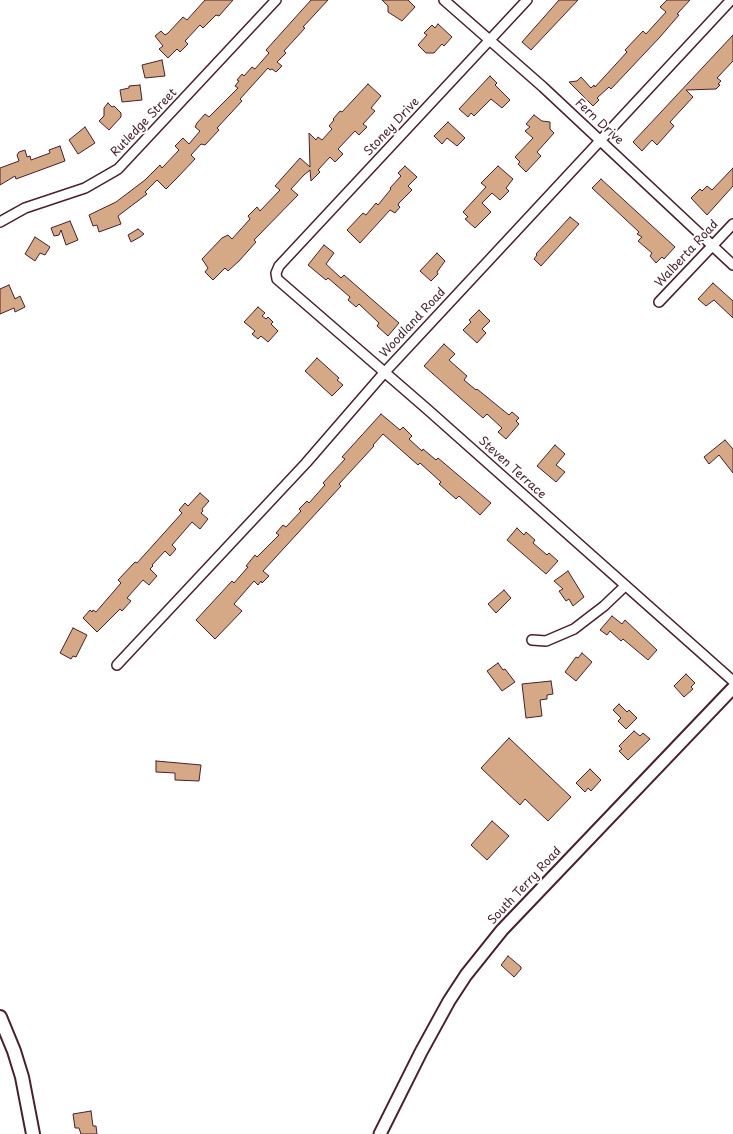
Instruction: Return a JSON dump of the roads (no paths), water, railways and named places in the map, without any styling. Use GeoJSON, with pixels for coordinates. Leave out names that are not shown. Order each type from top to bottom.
{"type":"FeatureCollection","features":[{"type":"Feature","properties":{"kind":"main road"},"geometry":{"type":"LineString","coordinates":[[0,1017],[22,1077],[33,1134]]}},
{"type":"Feature","properties":{"kind":"street","name":"Rutledge Street"},"geometry":{"type":"LineString","coordinates":[[0,222],[25,208],[85,188],[118,169],[276,0]]}},
{"type":"Feature","properties":{"kind":"street","name":"Fern Drive"},"geometry":{"type":"LineString","coordinates":[[444,0],[491,40],[733,265]]}},
{"type":"Feature","properties":{"kind":"street","name":"Stoney Drive"},"geometry":{"type":"LineString","coordinates":[[276,272],[279,266],[527,0]]}},
{"type":"Feature","properties":{"kind":"street","name":"Woodland Road"},"geometry":{"type":"LineString","coordinates":[[117,665],[306,463],[384,373],[731,0]]}},
{"type":"Feature","properties":{"kind":"street","name":"Walberta Road"},"geometry":{"type":"LineString","coordinates":[[659,302],[733,224]]}},
{"type":"Feature","properties":{"kind":"street","name":"Steven Terrace"},"geometry":{"type":"LineString","coordinates":[[276,272],[277,279],[427,409],[733,681]]}},
{"type":"Feature","properties":{"kind":"street"},"geometry":{"type":"LineString","coordinates":[[532,640],[546,640],[574,629],[604,606],[625,586]]}},
{"type":"Feature","properties":{"kind":"street","name":"South Terry Road"},"geometry":{"type":"LineString","coordinates":[[380,1134],[421,1052],[449,1001],[466,975],[502,930],[733,688]]}}]}
